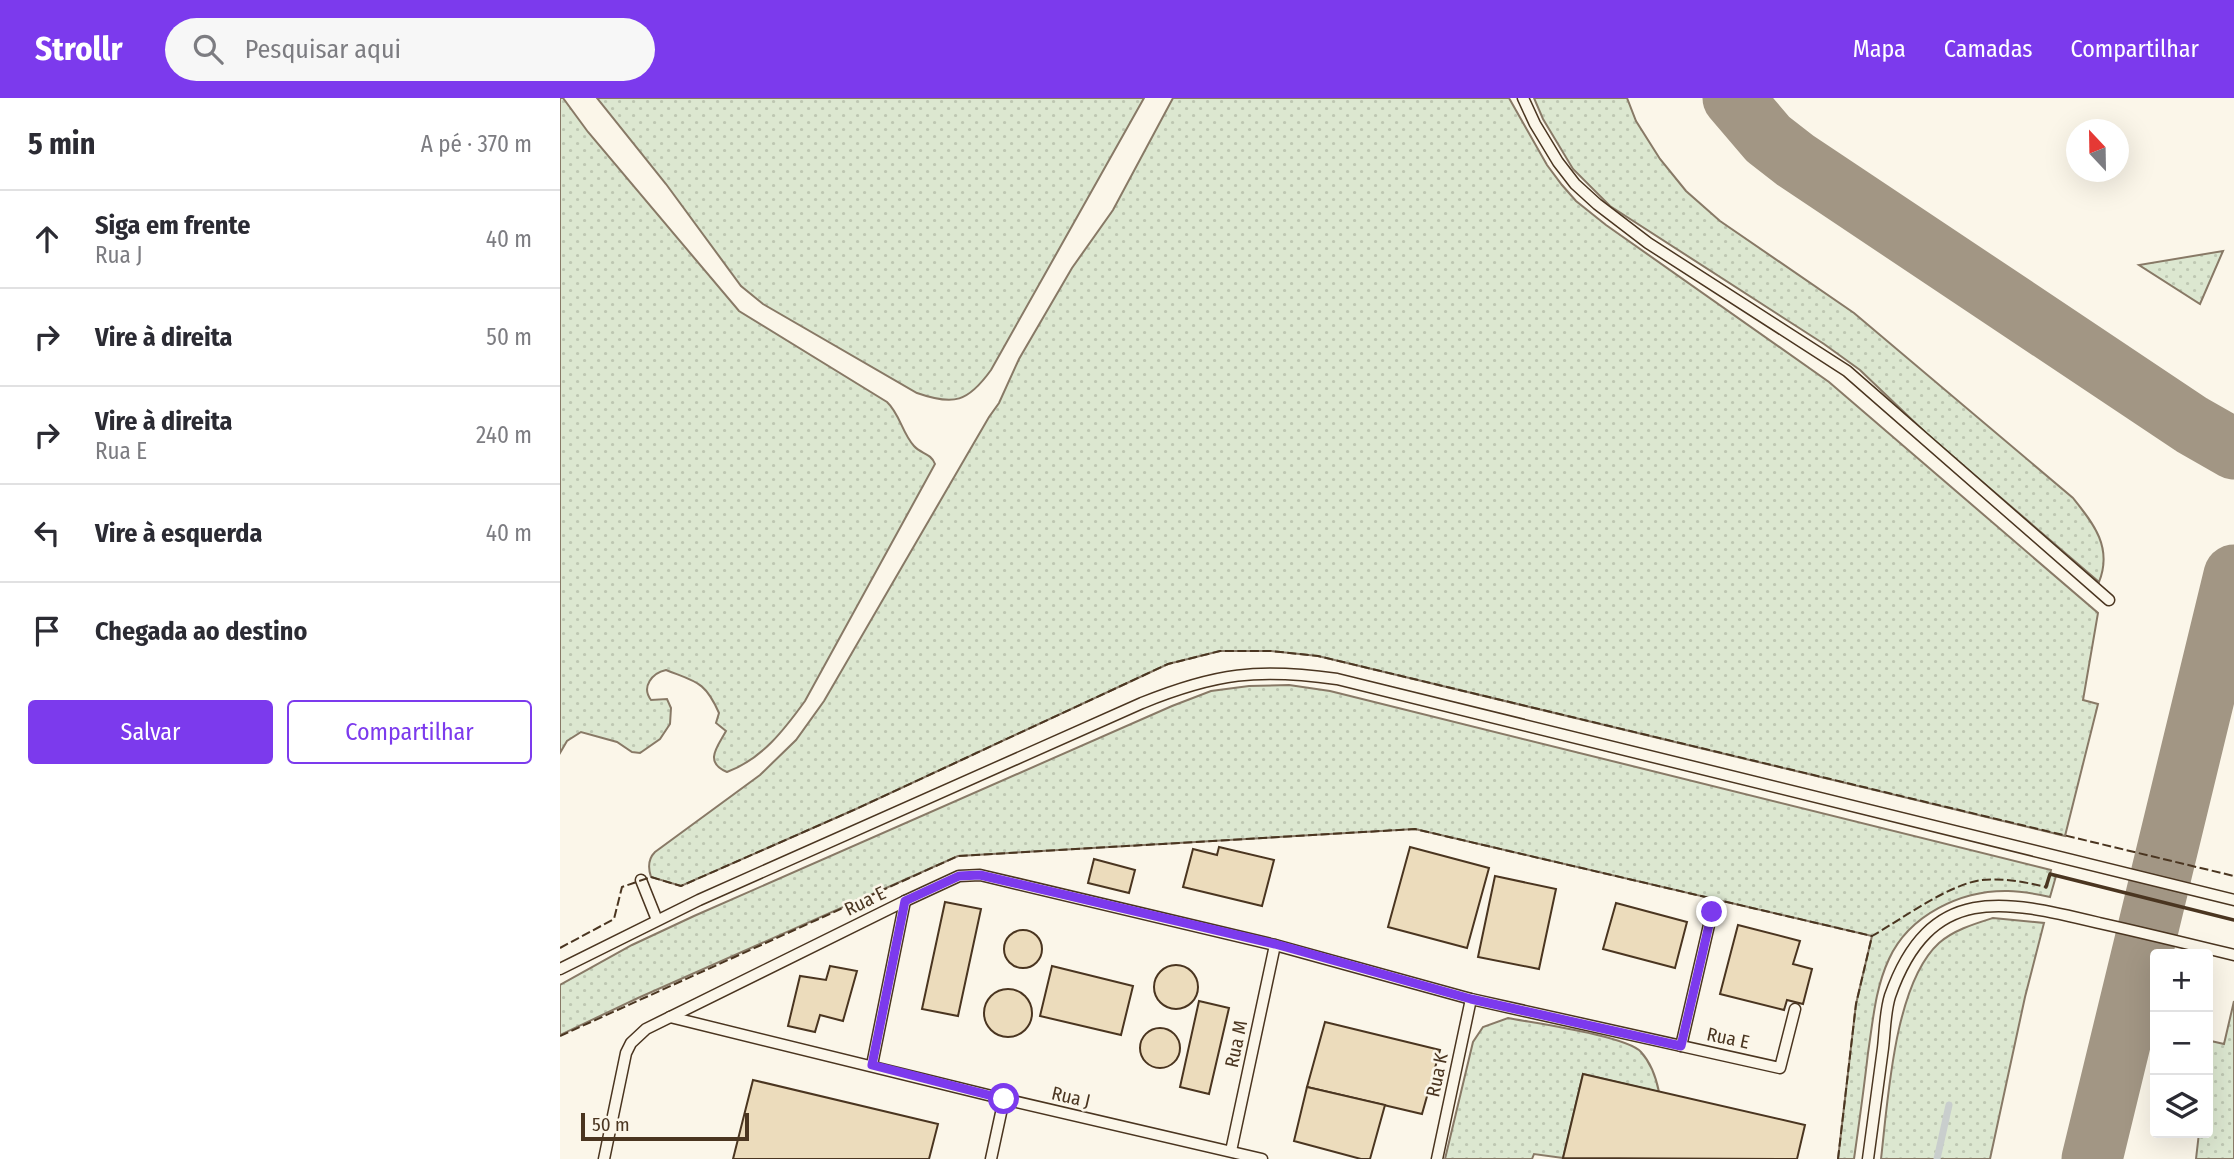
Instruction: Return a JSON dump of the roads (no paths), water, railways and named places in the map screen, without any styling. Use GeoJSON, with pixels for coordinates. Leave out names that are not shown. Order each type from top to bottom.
{"type":"FeatureCollection","features":[{"type":"Feature","properties":{"kind":"lane"},"geometry":{"type":"LineString","coordinates":[[1523,98],[1558,162],[1575,184],[1597,204],[1648,243],[1847,371],[2109,600]]}},
{"type":"Feature","properties":{"kind":"lane"},"geometry":{"type":"LineString","coordinates":[[560,969],[657,920],[1182,687],[1225,676],[1261,672],[1297,673],[1337,679],[2234,900]]}},
{"type":"Feature","properties":{"kind":"lane","name":"Rua E"},"geometry":{"type":"LineString","coordinates":[[604,1159],[626,1053],[631,1043],[646,1029],[905,901],[959,876],[972,874],[1275,944],[1471,999],[1780,1068],[1795,1009]]}},
{"type":"Feature","properties":{"kind":"lane"},"geometry":{"type":"LineString","coordinates":[[641,880],[657,920]]}},
{"type":"Feature","properties":{"kind":"lane"},"geometry":{"type":"LineString","coordinates":[[872,1065],[905,901]]}},
{"type":"Feature","properties":{"kind":"lane"},"geometry":{"type":"LineString","coordinates":[[1868,1159],[1889,999],[1909,953],[1922,935],[1935,925],[1954,915],[1978,908],[2024,906],[2234,955]]}},
{"type":"Feature","properties":{"kind":"lane"},"geometry":{"type":"LineString","coordinates":[[1681,1046],[1712,912]]}},
{"type":"Feature","properties":{"kind":"lane","name":"Rua M"},"geometry":{"type":"LineString","coordinates":[[1231,1151],[1275,944]]}},
{"type":"Feature","properties":{"kind":"lane","name":"Rua K"},"geometry":{"type":"LineString","coordinates":[[1437,1159],[1471,999]]}},
{"type":"Feature","properties":{"kind":"lane","name":"Rua J"},"geometry":{"type":"LineString","coordinates":[[670,1017],[1262,1159]]}},
{"type":"Feature","properties":{"kind":"lane"},"geometry":{"type":"LineString","coordinates":[[991,1159],[1004,1099]]}},
{"type":"Feature","properties":{"kind":"waterway"},"geometry":{"type":"LineString","coordinates":[[1937,1159],[1949,1105]]}}]}
